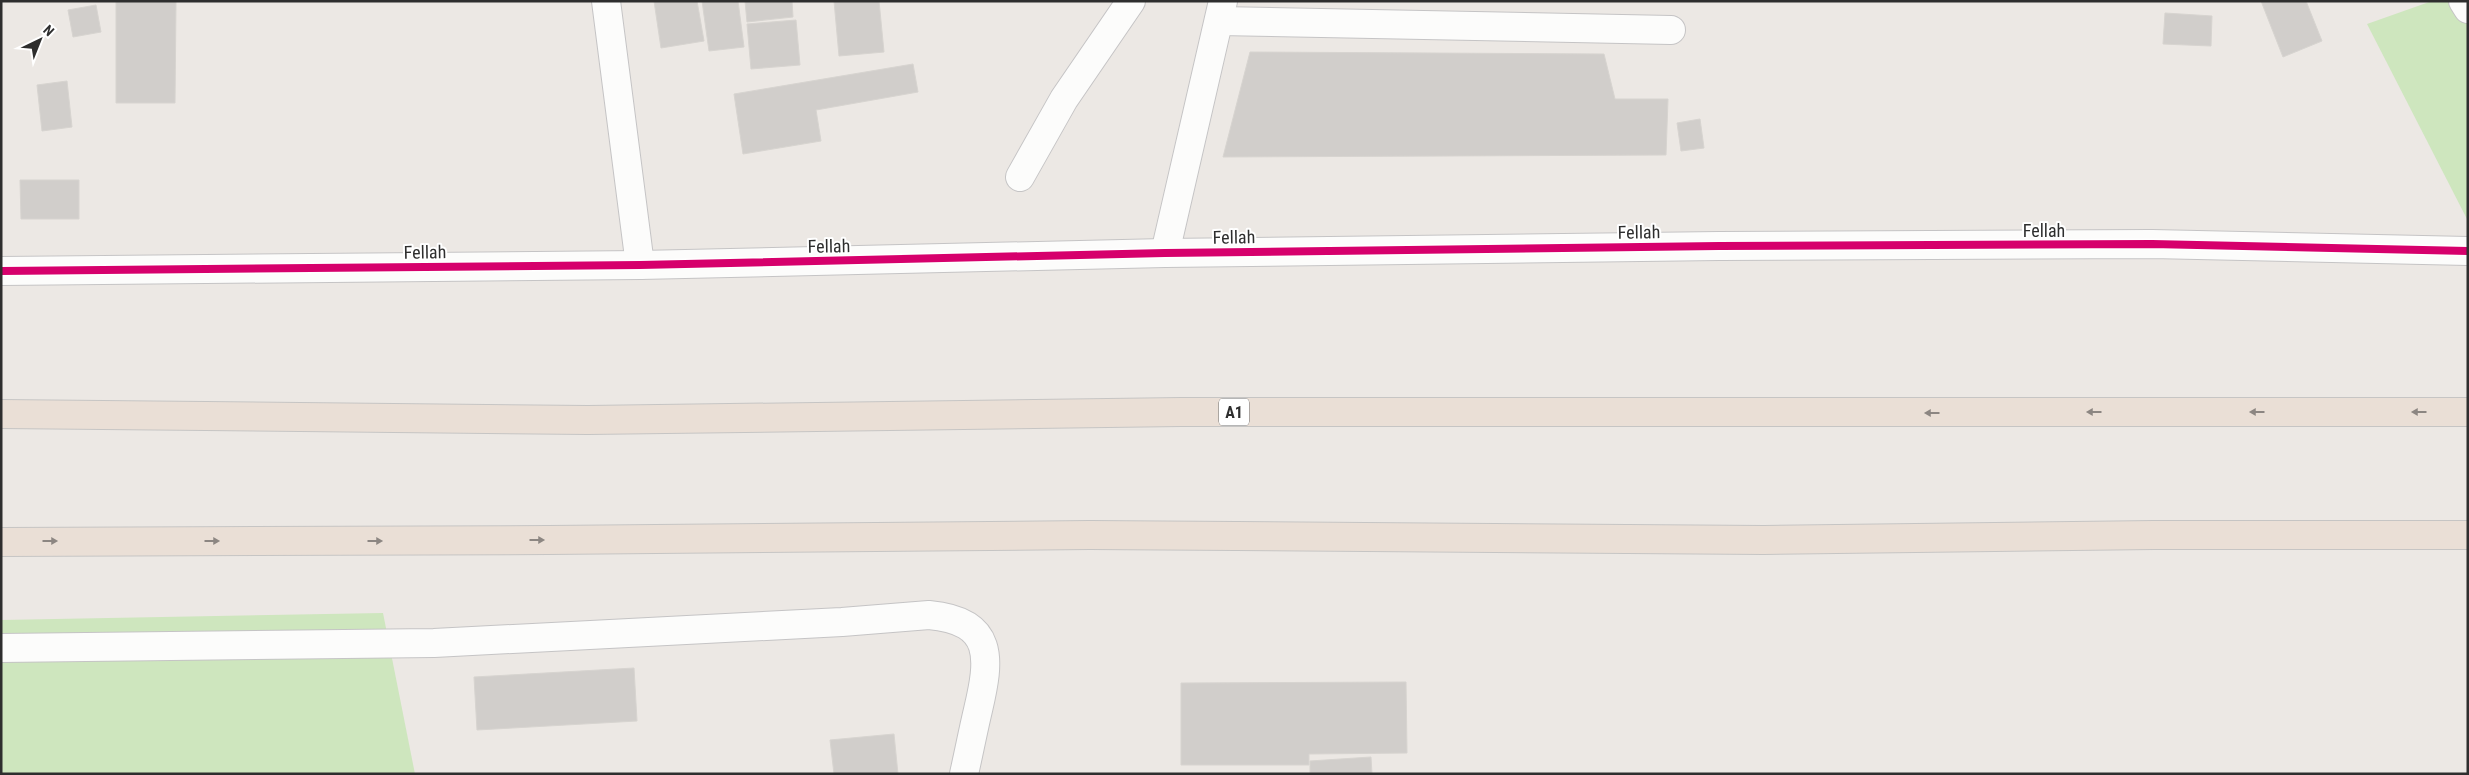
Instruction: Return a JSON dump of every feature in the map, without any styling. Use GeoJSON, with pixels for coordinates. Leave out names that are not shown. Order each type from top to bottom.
{"type":"FeatureCollection","features":[{"type":"Feature","properties":{"kind":"highway","name":"A1"},"geometry":{"type":"LineString","coordinates":[[1,414],[588,420],[1181,412],[2468,412]]}},
{"type":"Feature","properties":{"kind":"highway"},"geometry":{"type":"LineString","coordinates":[[1,542],[548,540],[1090,534],[1754,540],[2154,535],[2468,535]]}},
{"type":"Feature","properties":{"kind":"street"},"geometry":{"type":"LineString","coordinates":[[606,1],[640,266]]}},
{"type":"Feature","properties":{"kind":"street"},"geometry":{"type":"LineString","coordinates":[[1020,177],[1064,99],[1131,1]]}},
{"type":"Feature","properties":{"kind":"street"},"geometry":{"type":"LineString","coordinates":[[2463,1],[2468,9]]}},
{"type":"Feature","properties":{"kind":"street"},"geometry":{"type":"LineString","coordinates":[[1165,253],[1221,11],[1671,30]]}},
{"type":"Feature","properties":{"kind":"street","name":"Fellah"},"geometry":{"type":"LineString","coordinates":[[1,271],[640,266],[1165,253],[1719,246],[2132,244],[2468,251]]}},
{"type":"Feature","properties":{"kind":"street"},"geometry":{"type":"LineString","coordinates":[[1,648],[434,643],[842,622],[929,615],[943,616],[956,620],[969,628],[980,639],[986,655],[987,672],[964,774]]}},
{"type":"Feature","properties":{"kind":"green space"},"geometry":{"type":"Polygon","coordinates":[[[2432,1],[2468,1],[2468,221],[2367,24],[2432,1]]]}},
{"type":"Feature","properties":{"kind":"green space"},"geometry":{"type":"Polygon","coordinates":[[[383,613],[415,774],[1,774],[1,620],[383,613]]]}},
{"type":"Feature","properties":{"kind":"building"},"geometry":{"type":"Polygon","coordinates":[[[116,1],[176,1],[175,103],[116,103],[116,1]]]}},
{"type":"Feature","properties":{"kind":"building"},"geometry":{"type":"Polygon","coordinates":[[[654,1],[697,1],[704,41],[661,48],[654,1]]]}},
{"type":"Feature","properties":{"kind":"building"},"geometry":{"type":"Polygon","coordinates":[[[702,1],[738,1],[744,47],[709,51],[702,1]]]}},
{"type":"Feature","properties":{"kind":"building"},"geometry":{"type":"Polygon","coordinates":[[[745,1],[792,1],[793,17],[747,22],[745,1]]]}},
{"type":"Feature","properties":{"kind":"building"},"geometry":{"type":"Polygon","coordinates":[[[834,1],[879,1],[884,52],[839,56],[834,1]]]}},
{"type":"Feature","properties":{"kind":"building"},"geometry":{"type":"Polygon","coordinates":[[[2261,1],[2306,1],[2322,41],[2283,57],[2261,1]]]}},
{"type":"Feature","properties":{"kind":"building"},"geometry":{"type":"Polygon","coordinates":[[[96,5],[101,32],[73,37],[68,10],[96,5]]]}},
{"type":"Feature","properties":{"kind":"building"},"geometry":{"type":"Polygon","coordinates":[[[2165,13],[2212,16],[2211,46],[2163,44],[2165,13]]]}},
{"type":"Feature","properties":{"kind":"building"},"geometry":{"type":"Polygon","coordinates":[[[796,20],[800,65],[751,69],[747,24],[796,20]]]}},
{"type":"Feature","properties":{"kind":"building"},"geometry":{"type":"Polygon","coordinates":[[[1250,52],[1604,54],[1615,99],[1668,99],[1666,155],[1223,157],[1250,52]]]}},
{"type":"Feature","properties":{"kind":"building"},"geometry":{"type":"Polygon","coordinates":[[[913,64],[918,92],[816,110],[821,141],[743,154],[734,94],[913,64]]]}},
{"type":"Feature","properties":{"kind":"building"},"geometry":{"type":"Polygon","coordinates":[[[67,81],[72,127],[42,131],[37,85],[67,81]]]}},
{"type":"Feature","properties":{"kind":"building"},"geometry":{"type":"Polygon","coordinates":[[[1700,119],[1704,148],[1681,151],[1677,123],[1700,119]]]}},
{"type":"Feature","properties":{"kind":"building"},"geometry":{"type":"Polygon","coordinates":[[[20,180],[79,180],[79,219],[21,219],[20,180]]]}},
{"type":"Feature","properties":{"kind":"building"},"geometry":{"type":"Polygon","coordinates":[[[634,668],[637,721],[477,730],[474,677],[634,668]]]}},
{"type":"Feature","properties":{"kind":"building"},"geometry":{"type":"Polygon","coordinates":[[[1406,682],[1407,753],[1309,754],[1309,765],[1181,765],[1181,683],[1406,682]]]}},
{"type":"Feature","properties":{"kind":"building"},"geometry":{"type":"Polygon","coordinates":[[[894,734],[898,774],[834,774],[830,740],[894,734]]]}},
{"type":"Feature","properties":{"kind":"building"},"geometry":{"type":"Polygon","coordinates":[[[1371,757],[1372,774],[1310,774],[1310,761],[1371,757]]]}},
{"type":"Feature","properties":{"kind":"cycle path"},"geometry":{"type":"LineString","coordinates":[[1,271],[640,265],[1165,253],[1719,246],[2152,244],[2468,251]]}}]}
